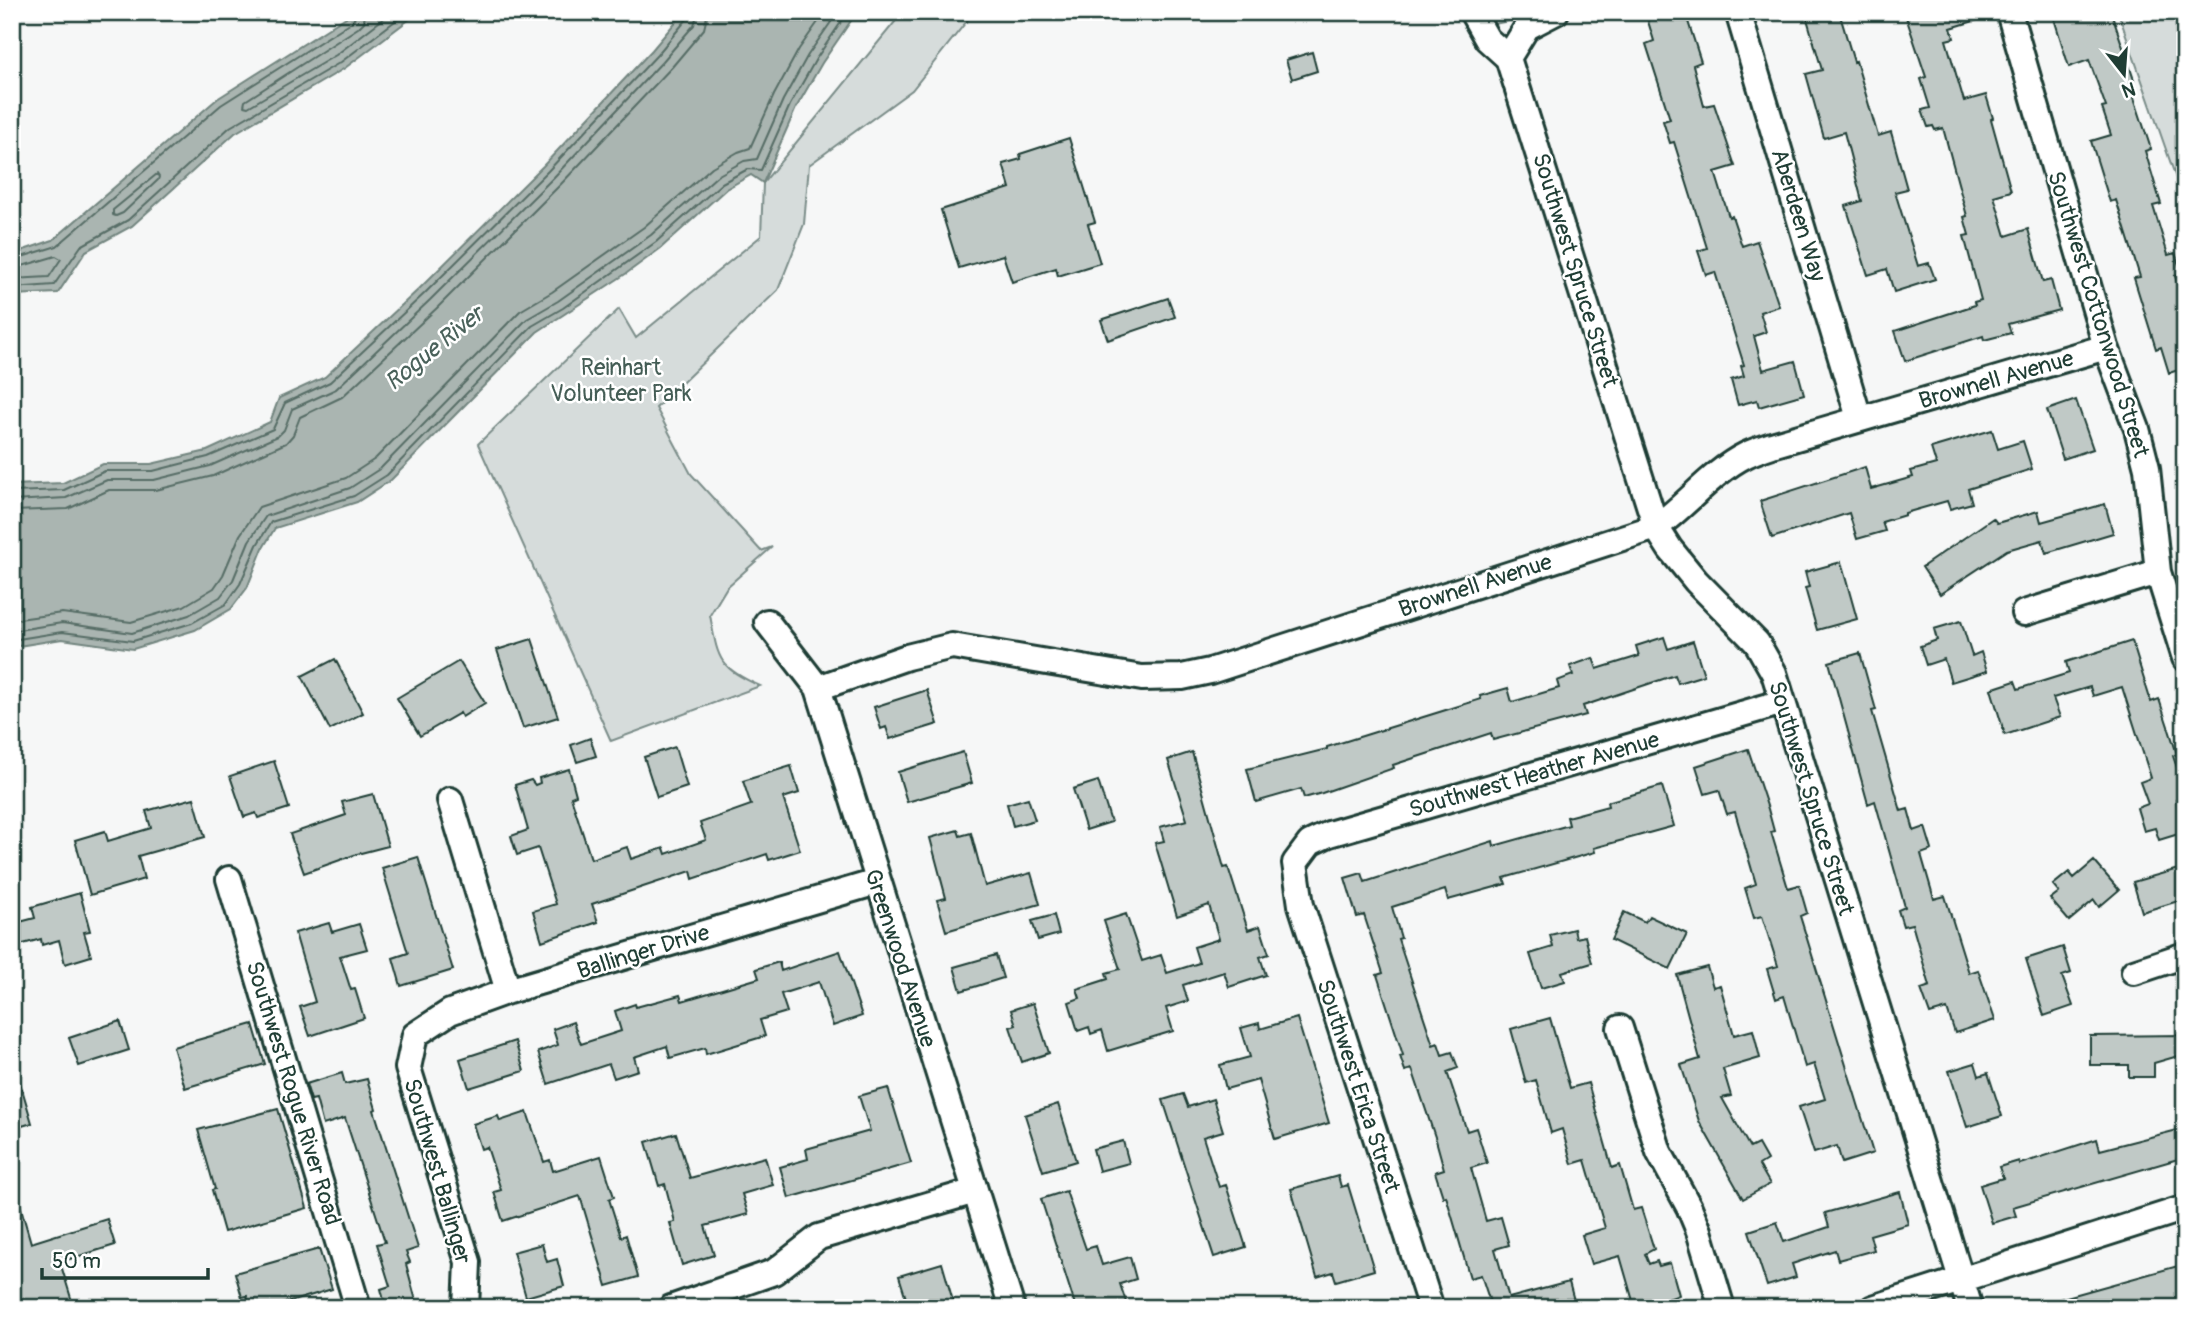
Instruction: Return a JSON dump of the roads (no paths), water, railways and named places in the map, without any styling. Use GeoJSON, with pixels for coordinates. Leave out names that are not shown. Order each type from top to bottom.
{"type":"FeatureCollection","features":[{"type":"Feature","properties":{"kind":"street","name":"Southwest Spruce Street"},"geometry":{"type":"LineString","coordinates":[[1472,12],[1487,39],[1508,58],[1656,527],[1696,581],[1757,643],[1774,673],[1970,1308]]}},
{"type":"Feature","properties":{"kind":"street"},"geometry":{"type":"LineString","coordinates":[[1508,58],[1527,27],[1556,12]]}},
{"type":"Feature","properties":{"kind":"street","name":"Aberdeen Way"},"geometry":{"type":"LineString","coordinates":[[1738,12],[1859,418]]}},
{"type":"Feature","properties":{"kind":"street","name":"Southwest Cottonwood Street"},"geometry":{"type":"LineString","coordinates":[[2010,12],[2106,346],[2137,429],[2147,467],[2158,572],[2185,659]]}},
{"type":"Feature","properties":{"kind":"street","name":"Brownell Avenue"},"geometry":{"type":"LineString","coordinates":[[817,688],[907,657],[952,646],[1142,678],[1182,677],[1210,671],[1656,527],[1719,473],[1746,455],[1859,418],[2106,346]]}},
{"type":"Feature","properties":{"kind":"street"},"geometry":{"type":"LineString","coordinates":[[2024,613],[2158,572]]}},
{"type":"Feature","properties":{"kind":"street","name":"Greenwood Avenue"},"geometry":{"type":"LineString","coordinates":[[767,622],[817,688],[1012,1308]]}},
{"type":"Feature","properties":{"kind":"street","name":"Southwest Heather Avenue"},"geometry":{"type":"LineString","coordinates":[[1295,863],[1310,843],[1329,834],[1783,702]]}},
{"type":"Feature","properties":{"kind":"street"},"geometry":{"type":"LineString","coordinates":[[450,800],[508,991]]}},
{"type":"Feature","properties":{"kind":"street","name":"Southwest Erica Street"},"geometry":{"type":"LineString","coordinates":[[1295,863],[1301,905],[1431,1308]]}},
{"type":"Feature","properties":{"kind":"street","name":"Southwest Rogue River Road"},"geometry":{"type":"LineString","coordinates":[[229,879],[358,1308]]}},
{"type":"Feature","properties":{"kind":"street","name":"Ballinger Drive"},"geometry":{"type":"LineString","coordinates":[[415,1035],[450,1012],[508,991],[877,882]]}},
{"type":"Feature","properties":{"kind":"street"},"geometry":{"type":"LineString","coordinates":[[2134,972],[2185,955]]}},
{"type":"Feature","properties":{"kind":"street"},"geometry":{"type":"LineString","coordinates":[[1620,1028],[1659,1152],[1689,1207],[1722,1308]]}},
{"type":"Feature","properties":{"kind":"street","name":"Southwest Ballinger"},"geometry":{"type":"LineString","coordinates":[[415,1035],[408,1068],[468,1262],[466,1308]]}},
{"type":"Feature","properties":{"kind":"street"},"geometry":{"type":"LineString","coordinates":[[671,1308],[774,1272],[819,1237],[975,1191]]}},
{"type":"Feature","properties":{"kind":"street"},"geometry":{"type":"LineString","coordinates":[[1873,1308],[2185,1208]]}},
{"type":"Feature","properties":{"kind":"water"},"geometry":{"type":"Polygon","coordinates":[[[354,12],[419,12],[345,68],[235,133],[132,226],[86,251],[58,293],[12,295],[12,254],[53,240],[217,99],[354,12]]]}},
{"type":"Feature","properties":{"kind":"water","name":"Rogue River"},"geometry":{"type":"Polygon","coordinates":[[[684,12],[857,12],[822,63],[796,108],[763,183],[751,175],[726,189],[661,248],[537,332],[391,480],[357,502],[275,528],[263,548],[247,588],[231,609],[195,630],[133,649],[62,639],[12,647],[12,485],[63,483],[103,464],[151,464],[207,451],[270,422],[279,398],[325,377],[419,289],[543,166],[684,12]]]}},
{"type":"Feature","properties":{"kind":"park label","name":"Reinhart Volunteer Park"},"geometry":{"type":"Point","coordinates":[621,380]}}]}
